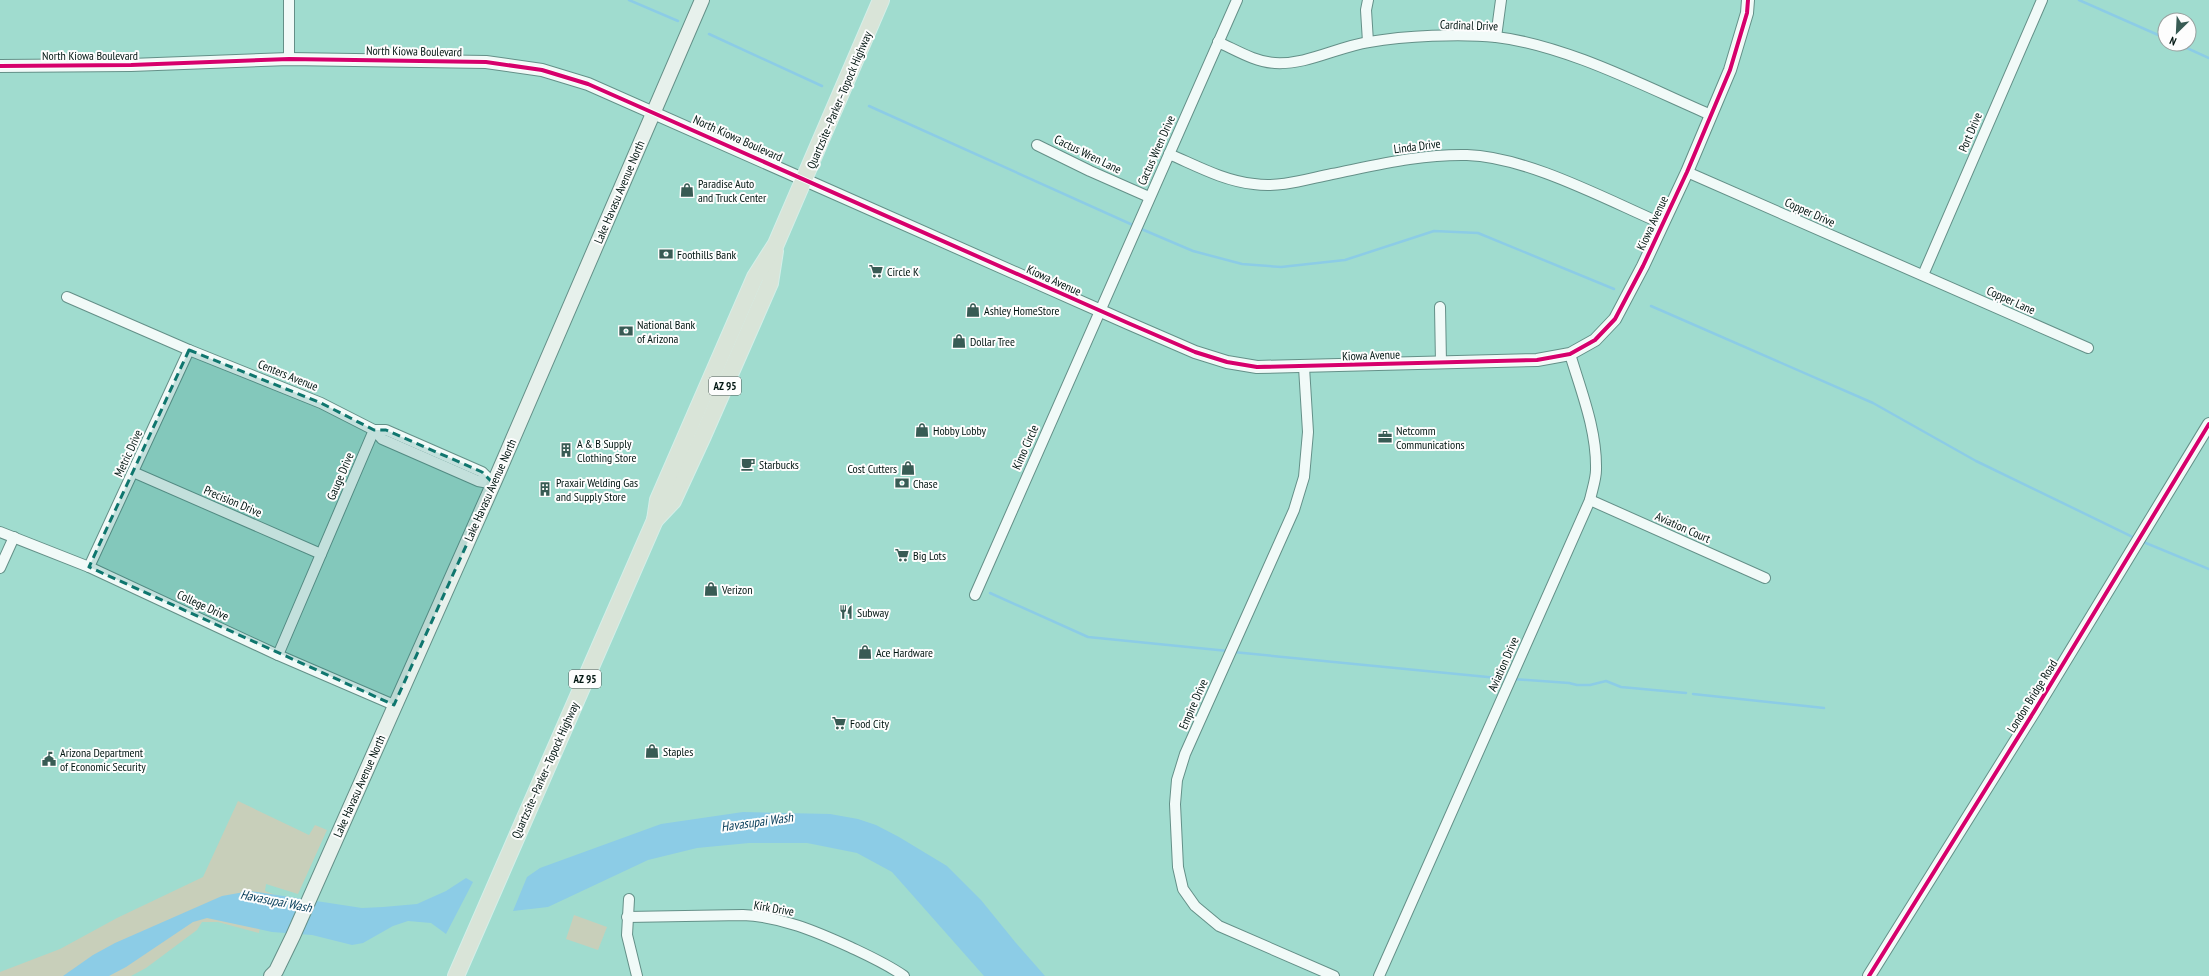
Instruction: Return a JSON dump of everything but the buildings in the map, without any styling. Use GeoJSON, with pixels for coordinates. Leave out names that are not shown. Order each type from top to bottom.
{"type":"FeatureCollection","features":[{"type":"Feature","properties":{"kind":"highway","name":"Quartzsite–Parker–Topock Highway"},"geometry":{"type":"LineString","coordinates":[[456,976],[655,520],[673,501],[770,283],[776,244],[881,0]]}},
{"type":"Feature","properties":{"kind":"main road","name":"Lake Havasu Avenue North"},"geometry":{"type":"LineString","coordinates":[[277,974],[394,705],[494,484],[702,0]]}},
{"type":"Feature","properties":{"kind":"street"},"geometry":{"type":"LineString","coordinates":[[289,0],[289,59]]}},
{"type":"Feature","properties":{"kind":"street","name":"Cactus Wren Drive"},"geometry":{"type":"LineString","coordinates":[[1099,311],[1237,0]]}},
{"type":"Feature","properties":{"kind":"street"},"geometry":{"type":"LineString","coordinates":[[1368,0],[1366,10],[1368,42]]}},
{"type":"Feature","properties":{"kind":"street"},"geometry":{"type":"LineString","coordinates":[[1496,37],[1501,0]]}},
{"type":"Feature","properties":{"kind":"street","name":"Kiowa Avenue"},"geometry":{"type":"LineString","coordinates":[[805,179],[1099,311],[1195,352],[1228,362],[1257,367],[1304,368],[1537,360],[1570,354],[1595,340],[1615,319],[1663,224],[1687,172],[1740,42],[1747,13],[1748,0]]}},
{"type":"Feature","properties":{"kind":"street","name":"Port Drive"},"geometry":{"type":"LineString","coordinates":[[1923,275],[2042,0]]}},
{"type":"Feature","properties":{"kind":"street","name":"Cardinal Drive"},"geometry":{"type":"LineString","coordinates":[[1218,42],[1257,59],[1274,63],[1295,62],[1368,42],[1435,36],[1496,37],[1578,58],[1711,115]]}},
{"type":"Feature","properties":{"kind":"street","name":"North Kiowa Boulevard"},"geometry":{"type":"LineString","coordinates":[[0,66],[131,65],[289,59],[486,62],[542,70],[588,84],[805,179]]}},
{"type":"Feature","properties":{"kind":"street","name":"Cactus Wren Lane"},"geometry":{"type":"LineString","coordinates":[[1037,144],[1090,171],[1149,197]]}},
{"type":"Feature","properties":{"kind":"street","name":"Linda Drive"},"geometry":{"type":"LineString","coordinates":[[1169,154],[1230,180],[1255,185],[1287,184],[1406,159],[1436,155],[1476,156],[1505,161],[1546,174],[1663,224]]}},
{"type":"Feature","properties":{"kind":"street","name":"Copper Drive"},"geometry":{"type":"LineString","coordinates":[[1687,172],[1923,275]]}},
{"type":"Feature","properties":{"kind":"street","name":"Copper Lane"},"geometry":{"type":"LineString","coordinates":[[1923,275],[2088,348]]}},
{"type":"Feature","properties":{"kind":"street","name":"Centers Avenue"},"geometry":{"type":"LineString","coordinates":[[67,297],[189,350],[321,403],[374,430],[386,430],[482,472],[494,484]]}},
{"type":"Feature","properties":{"kind":"street"},"geometry":{"type":"LineString","coordinates":[[1440,306],[1441,363]]}},
{"type":"Feature","properties":{"kind":"street","name":"Kimo Circle"},"geometry":{"type":"LineString","coordinates":[[975,594],[1099,311]]}},
{"type":"Feature","properties":{"kind":"street","name":"Metric Drive"},"geometry":{"type":"LineString","coordinates":[[89,567],[189,350]]}},
{"type":"Feature","properties":{"kind":"street","name":"Aviation Drive"},"geometry":{"type":"LineString","coordinates":[[1379,976],[1590,500],[1596,471],[1595,443],[1591,421],[1570,354]]}},
{"type":"Feature","properties":{"kind":"street","name":"Empire Drive"},"geometry":{"type":"LineString","coordinates":[[1304,368],[1308,432],[1304,477],[1294,510],[1185,754],[1177,780],[1175,804],[1178,867],[1183,889],[1194,906],[1219,926],[1334,976]]}},
{"type":"Feature","properties":{"kind":"street","name":"London Bridge Road"},"geometry":{"type":"LineString","coordinates":[[1869,976],[2035,710],[2209,424]]}},
{"type":"Feature","properties":{"kind":"street","name":"Gauge Drive"},"geometry":{"type":"LineString","coordinates":[[278,655],[374,430]]}},
{"type":"Feature","properties":{"kind":"street","name":"Precision Drive"},"geometry":{"type":"LineString","coordinates":[[133,472],[321,554]]}},
{"type":"Feature","properties":{"kind":"street","name":"Aviation Court"},"geometry":{"type":"LineString","coordinates":[[1590,500],[1765,578]]}},
{"type":"Feature","properties":{"kind":"street","name":"College Drive"},"geometry":{"type":"LineString","coordinates":[[0,532],[89,567],[278,655],[394,705]]}},
{"type":"Feature","properties":{"kind":"street"},"geometry":{"type":"LineString","coordinates":[[0,568],[14,538]]}},
{"type":"Feature","properties":{"kind":"street"},"geometry":{"type":"LineString","coordinates":[[629,899],[627,916],[629,949],[637,976]]}},
{"type":"Feature","properties":{"kind":"street","name":"Kirk Drive"},"geometry":{"type":"LineString","coordinates":[[627,916],[743,916],[780,920],[818,932],[885,963],[904,976]]}},
{"type":"Feature","properties":{"kind":"highlighted area"},"geometry":{"type":"Polygon","coordinates":[[[189,350],[321,403],[374,430],[386,430],[482,472],[494,484],[394,705],[89,567],[189,350]]]}},
{"type":"Feature","properties":{"kind":"green space"},"geometry":{"type":"Polygon","coordinates":[[[238,801],[309,835],[315,825],[327,830],[298,894],[266,884],[265,891],[284,898],[261,920],[259,933],[218,922],[202,922],[197,930],[146,968],[131,976],[0,976],[0,972],[60,949],[117,918],[203,877],[238,801]]]}},
{"type":"Feature","properties":{"kind":"green space"},"geometry":{"type":"Polygon","coordinates":[[[574,915],[607,927],[598,950],[566,939],[574,915]]]}},
{"type":"Feature","properties":{"kind":"water","name":"Havasupai Wash"},"geometry":{"type":"Polygon","coordinates":[[[743,812],[830,814],[858,819],[876,825],[899,837],[947,866],[981,900],[1045,976],[984,976],[892,872],[857,853],[807,843],[749,843],[697,848],[648,860],[548,907],[513,911],[527,877],[540,868],[661,824],[743,812]]]}},
{"type":"Feature","properties":{"kind":"water","name":"Havasupai Wash"},"geometry":{"type":"Polygon","coordinates":[[[466,878],[473,882],[446,934],[431,923],[408,921],[393,926],[363,943],[352,945],[312,935],[272,932],[207,918],[193,922],[126,967],[109,976],[63,976],[93,955],[115,943],[222,896],[250,891],[362,908],[383,907],[417,904],[446,891],[466,878]]]}},
{"type":"Feature","properties":{"kind":"waterway"},"geometry":{"type":"LineString","coordinates":[[629,0],[678,21]]}},
{"type":"Feature","properties":{"kind":"waterway"},"geometry":{"type":"LineString","coordinates":[[2079,0],[2157,34]]}},
{"type":"Feature","properties":{"kind":"waterway"},"geometry":{"type":"LineString","coordinates":[[709,34],[822,86]]}},
{"type":"Feature","properties":{"kind":"waterway"},"geometry":{"type":"LineString","coordinates":[[2196,52],[2209,58]]}},
{"type":"Feature","properties":{"kind":"waterway"},"geometry":{"type":"LineString","coordinates":[[869,106],[1135,226]]}},
{"type":"Feature","properties":{"kind":"waterway"},"geometry":{"type":"LineString","coordinates":[[1139,228],[1193,251],[1242,264],[1281,267],[1345,260],[1434,231],[1478,233],[1614,289]]}},
{"type":"Feature","properties":{"kind":"waterway"},"geometry":{"type":"LineString","coordinates":[[1651,306],[1873,403],[1976,461],[2135,538]]}},
{"type":"Feature","properties":{"kind":"waterway"},"geometry":{"type":"LineString","coordinates":[[2141,541],[2209,569]]}},
{"type":"Feature","properties":{"kind":"waterway"},"geometry":{"type":"LineString","coordinates":[[990,593],[1088,637],[1228,651]]}},
{"type":"Feature","properties":{"kind":"waterway"},"geometry":{"type":"LineString","coordinates":[[1233,652],[1508,679]]}},
{"type":"Feature","properties":{"kind":"waterway"},"geometry":{"type":"LineString","coordinates":[[1513,679],[1569,683],[1577,685],[1590,685],[1606,681],[1621,687],[1686,693]]}},
{"type":"Feature","properties":{"kind":"waterway"},"geometry":{"type":"LineString","coordinates":[[1693,694],[1824,708]]}},
{"type":"Feature","properties":{"kind":"cycle path"},"geometry":{"type":"LineString","coordinates":[[0,66],[131,65],[289,59],[486,62],[542,70],[588,84],[1128,323],[1195,352],[1227,362],[1257,367],[1537,360],[1570,354],[1595,340],[1615,319],[1643,266],[1687,172],[1730,70],[1747,13],[1748,0]]}},
{"type":"Feature","properties":{"kind":"cycle path"},"geometry":{"type":"LineString","coordinates":[[1869,976],[2035,710],[2209,424]]}},
{"type":"Feature","properties":{"kind":"place","name":"Paradise Auto and Truck Center"},"geometry":{"type":"Point","coordinates":[687,190]}},
{"type":"Feature","properties":{"kind":"place","name":"Foothills Bank"},"geometry":{"type":"Point","coordinates":[666,254]}},
{"type":"Feature","properties":{"kind":"place","name":"Circle K"},"geometry":{"type":"Point","coordinates":[876,271]}},
{"type":"Feature","properties":{"kind":"place","name":"Ashley HomeStore"},"geometry":{"type":"Point","coordinates":[973,310]}},
{"type":"Feature","properties":{"kind":"place","name":"National Bank of Arizona"},"geometry":{"type":"Point","coordinates":[626,331]}},
{"type":"Feature","properties":{"kind":"place","name":"Dollar Tree"},"geometry":{"type":"Point","coordinates":[959,341]}},
{"type":"Feature","properties":{"kind":"place","name":"Hobby Lobby"},"geometry":{"type":"Point","coordinates":[922,430]}},
{"type":"Feature","properties":{"kind":"place","name":"Netcomm Communications"},"geometry":{"type":"Point","coordinates":[1385,437]}},
{"type":"Feature","properties":{"kind":"place","name":"A & B Supply Clothing Store"},"geometry":{"type":"Point","coordinates":[566,450]}},
{"type":"Feature","properties":{"kind":"place","name":"Starbucks"},"geometry":{"type":"Point","coordinates":[748,464]}},
{"type":"Feature","properties":{"kind":"place","name":"Cost Cutters"},"geometry":{"type":"Point","coordinates":[908,468]}},
{"type":"Feature","properties":{"kind":"place","name":"Chase"},"geometry":{"type":"Point","coordinates":[902,483]}},
{"type":"Feature","properties":{"kind":"place","name":"Praxair Welding Gas and Supply Store"},"geometry":{"type":"Point","coordinates":[545,489]}},
{"type":"Feature","properties":{"kind":"place","name":"Big Lots"},"geometry":{"type":"Point","coordinates":[902,555]}},
{"type":"Feature","properties":{"kind":"place","name":"Verizon"},"geometry":{"type":"Point","coordinates":[711,589]}},
{"type":"Feature","properties":{"kind":"place","name":"Subway"},"geometry":{"type":"Point","coordinates":[846,612]}},
{"type":"Feature","properties":{"kind":"place","name":"Ace Hardware"},"geometry":{"type":"Point","coordinates":[865,652]}},
{"type":"Feature","properties":{"kind":"place","name":"Food City"},"geometry":{"type":"Point","coordinates":[839,723]}},
{"type":"Feature","properties":{"kind":"place","name":"Staples"},"geometry":{"type":"Point","coordinates":[652,751]}},
{"type":"Feature","properties":{"kind":"place","name":"Arizona Department of Economic Security"},"geometry":{"type":"Point","coordinates":[49,759]}}]}
